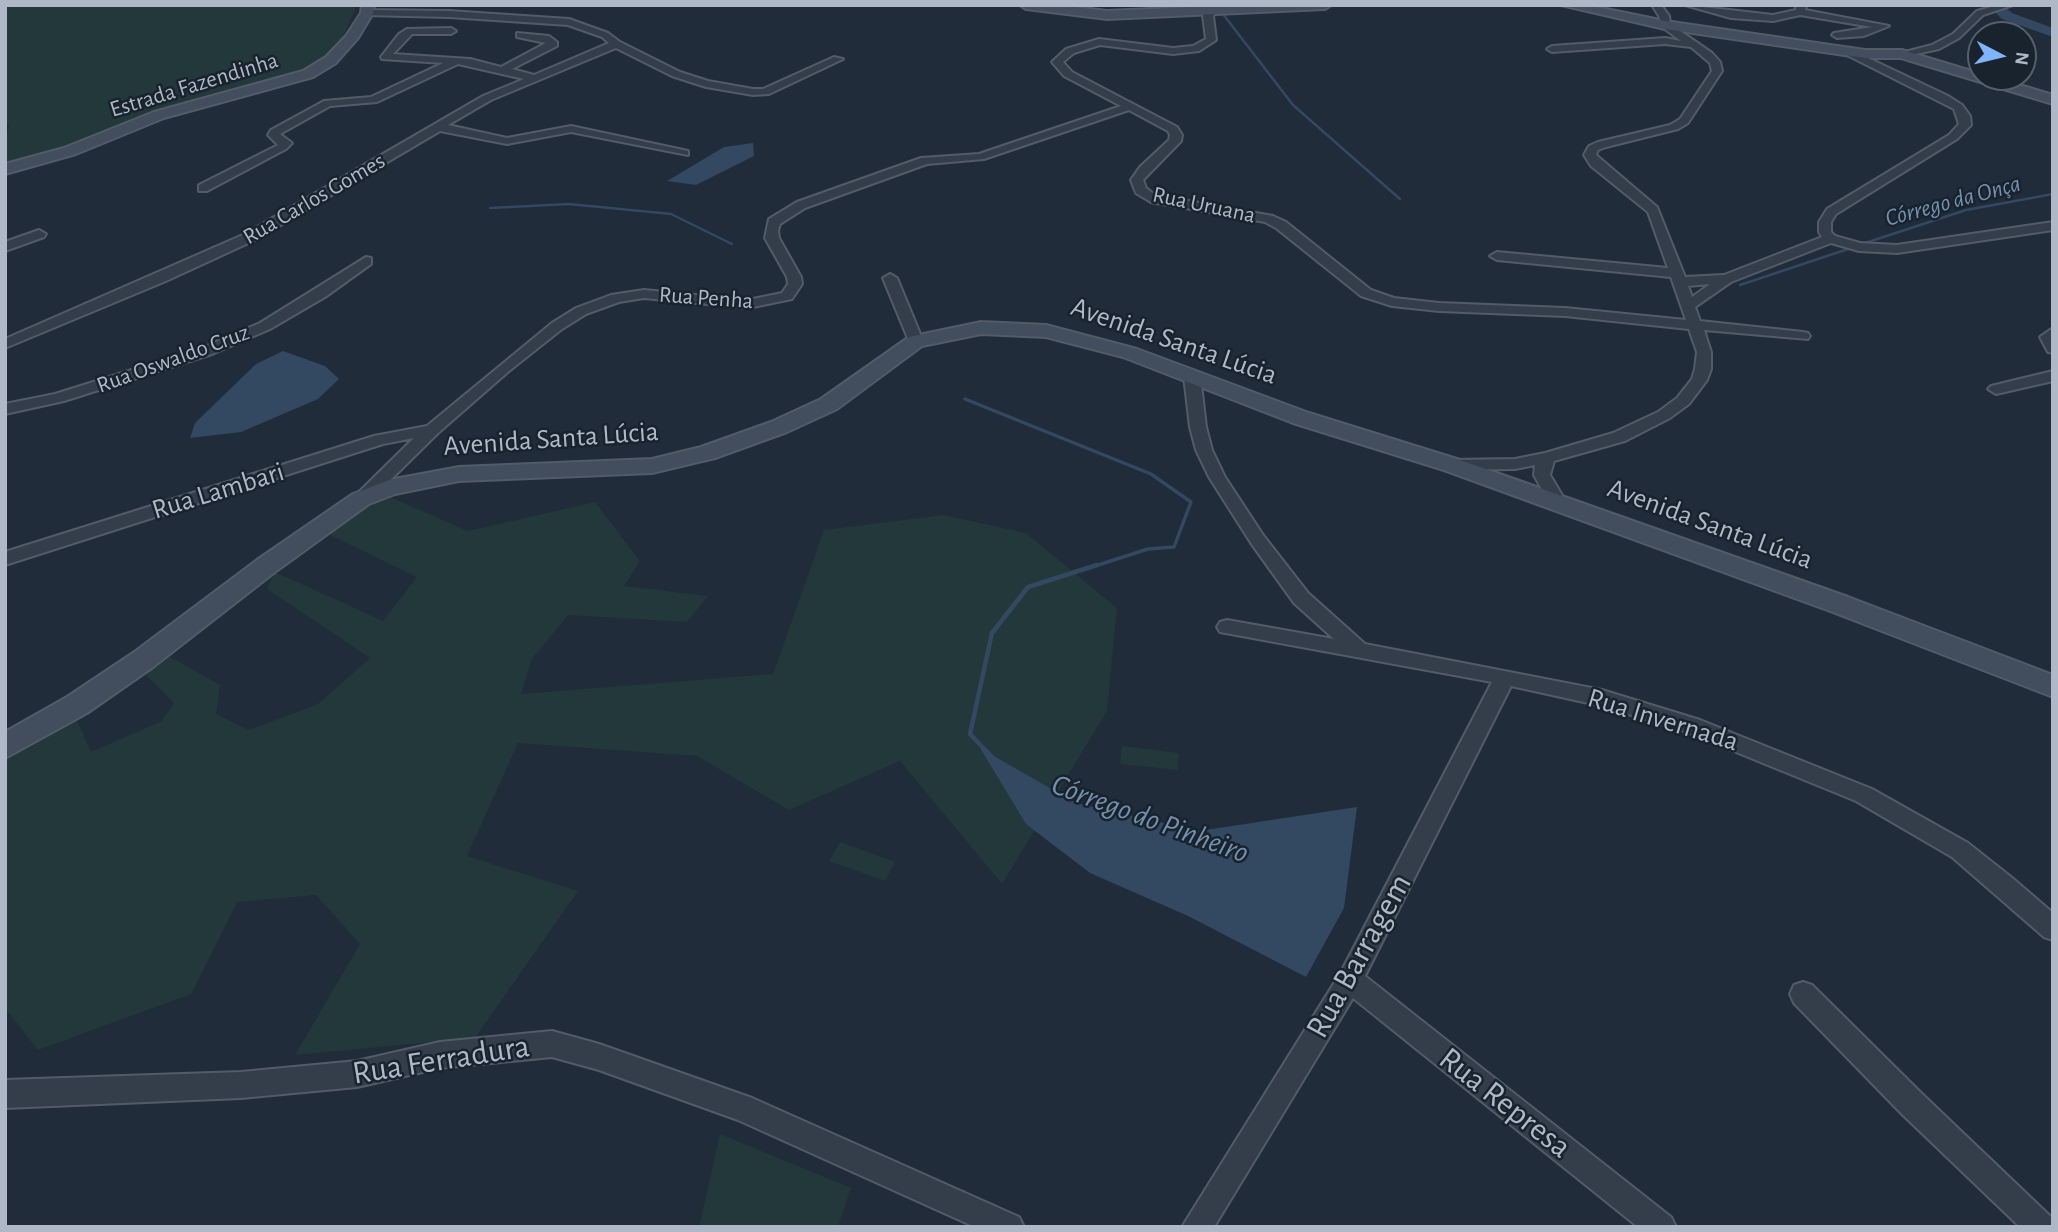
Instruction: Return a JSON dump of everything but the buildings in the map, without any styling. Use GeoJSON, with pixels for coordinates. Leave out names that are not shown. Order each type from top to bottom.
{"type":"FeatureCollection","features":[{"type":"Feature","properties":{"kind":"street"},"geometry":{"type":"LineString","coordinates":[[1026,5],[1107,15],[1209,8],[1325,5]]}},
{"type":"Feature","properties":{"kind":"street"},"geometry":{"type":"LineString","coordinates":[[1567,5],[1665,25],[1880,56],[1935,47],[1946,42],[1987,9],[2009,5]]}},
{"type":"Feature","properties":{"kind":"street"},"geometry":{"type":"LineString","coordinates":[[1452,465],[1515,464],[1547,458],[1619,437],[1664,415],[1683,401],[1703,369],[1704,352],[1653,210],[1595,163],[1590,155],[1593,148],[1602,144],[1674,127],[1689,116],[1717,71],[1715,62],[1665,25],[1664,16],[1656,5]]}},
{"type":"Feature","properties":{"kind":"street"},"geometry":{"type":"LineString","coordinates":[[1689,5],[1731,15],[1764,18],[1800,9],[1884,26],[1857,35],[1837,35]]}},
{"type":"Feature","properties":{"kind":"street","name":"Rua Uruana"},"geometry":{"type":"LineString","coordinates":[[1209,8],[1211,40],[1195,49],[1173,51],[1099,42],[1070,51],[1057,62],[1068,74],[1165,123],[1177,135],[1175,141],[1144,170],[1138,180],[1140,190],[1151,198],[1249,214],[1275,222],[1366,293],[1392,302],[1564,312],[1695,324]]}},
{"type":"Feature","properties":{"kind":"street"},"geometry":{"type":"LineString","coordinates":[[367,9],[569,22],[595,30],[616,44],[689,79],[758,93],[838,59]]}},
{"type":"Feature","properties":{"kind":"street","name":"Estrada Fazendinha"},"geometry":{"type":"LineString","coordinates":[[5,169],[70,151],[159,115],[308,74],[331,60],[351,38],[367,9]]}},
{"type":"Feature","properties":{"kind":"street"},"geometry":{"type":"LineString","coordinates":[[451,31],[410,31],[402,36],[386,56],[395,60],[457,61],[536,78]]}},
{"type":"Feature","properties":{"kind":"street"},"geometry":{"type":"LineString","coordinates":[[502,70],[553,44],[546,38],[520,35]]}},
{"type":"Feature","properties":{"kind":"street"},"geometry":{"type":"LineString","coordinates":[[1552,49],[1665,41],[1684,43],[1699,49]]}},
{"type":"Feature","properties":{"kind":"street","name":"Rua Carlos Gomes"},"geometry":{"type":"LineString","coordinates":[[5,344],[250,237],[487,99],[616,44]]}},
{"type":"Feature","properties":{"kind":"street"},"geometry":{"type":"LineString","coordinates":[[1830,239],[1825,232],[1825,222],[1831,212],[1952,137],[1965,125],[1964,116],[1958,107],[1944,98],[1847,51]]}},
{"type":"Feature","properties":{"kind":"street"},"geometry":{"type":"LineString","coordinates":[[1902,54],[2053,100]]}},
{"type":"Feature","properties":{"kind":"street"},"geometry":{"type":"LineString","coordinates":[[203,188],[282,147],[284,141],[274,135],[275,132],[328,103],[373,100],[457,61]]}},
{"type":"Feature","properties":{"kind":"street","name":"Rua Penha"},"geometry":{"type":"LineString","coordinates":[[361,499],[432,430],[557,326],[581,311],[603,302],[644,294],[748,304],[787,296],[795,284],[794,277],[772,238],[772,231],[774,222],[801,205],[925,160],[979,157],[1131,106]]}},
{"type":"Feature","properties":{"kind":"street"},"geometry":{"type":"LineString","coordinates":[[439,127],[507,141],[520,141],[559,130],[580,130],[684,153]]}},
{"type":"Feature","properties":{"kind":"street"},"geometry":{"type":"LineString","coordinates":[[1688,306],[1726,279],[1830,239],[1859,247],[1897,249],[2053,226]]}},
{"type":"Feature","properties":{"kind":"street"},"geometry":{"type":"LineString","coordinates":[[5,247],[39,234]]}},
{"type":"Feature","properties":{"kind":"street"},"geometry":{"type":"LineString","coordinates":[[1497,256],[1677,277],[1726,279]]}},
{"type":"Feature","properties":{"kind":"street","name":"Rua Oswaldo Cruz"},"geometry":{"type":"LineString","coordinates":[[5,409],[58,398],[207,351],[287,313],[320,294],[366,261]]}},
{"type":"Feature","properties":{"kind":"street"},"geometry":{"type":"LineString","coordinates":[[890,278],[916,341]]}},
{"type":"Feature","properties":{"kind":"street"},"geometry":{"type":"LineString","coordinates":[[1695,324],[1803,336]]}},
{"type":"Feature","properties":{"kind":"street","name":"Avenida Santa Lúcia"},"geometry":{"type":"LineString","coordinates":[[5,746],[77,705],[132,667],[266,566],[361,499],[389,488],[459,474],[640,467],[707,453],[779,427],[829,404],[916,341],[981,328],[1031,329],[1093,342],[1301,418],[1452,465],[1557,502],[1839,604],[2053,686]]}},
{"type":"Feature","properties":{"kind":"street"},"geometry":{"type":"LineString","coordinates":[[2053,332],[2047,337],[2053,349]]}},
{"type":"Feature","properties":{"kind":"street"},"geometry":{"type":"LineString","coordinates":[[1192,376],[1198,427],[1217,477],[1257,539],[1301,597],[1358,649]]}},
{"type":"Feature","properties":{"kind":"street"},"geometry":{"type":"LineString","coordinates":[[1996,389],[2053,376]]}},
{"type":"Feature","properties":{"kind":"street","name":"Rua Lambari"},"geometry":{"type":"LineString","coordinates":[[5,559],[380,440],[432,430]]}},
{"type":"Feature","properties":{"kind":"street"},"geometry":{"type":"LineString","coordinates":[[1547,458],[1542,467],[1542,475],[1557,502]]}},
{"type":"Feature","properties":{"kind":"street","name":"Rua Invernada"},"geometry":{"type":"LineString","coordinates":[[1227,627],[1505,677],[1602,698],[1693,726],[1864,795],[1960,850],[2053,929]]}},
{"type":"Feature","properties":{"kind":"street","name":"Rua Barragem"},"geometry":{"type":"LineString","coordinates":[[1197,1227],[1350,980],[1505,677]]}},
{"type":"Feature","properties":{"kind":"street","name":"Rua Represa"},"geometry":{"type":"LineString","coordinates":[[1350,980],[1661,1227]]}},
{"type":"Feature","properties":{"kind":"street"},"geometry":{"type":"LineString","coordinates":[[1803,994],[1912,1104],[2041,1227]]}},
{"type":"Feature","properties":{"kind":"street","name":"Rua Ferradura"},"geometry":{"type":"LineString","coordinates":[[5,1094],[241,1086],[357,1074],[440,1055],[552,1044],[598,1056],[742,1108],[1009,1227]]}},
{"type":"Feature","properties":{"kind":"green space"},"geometry":{"type":"Polygon","coordinates":[[[5,5],[357,5],[341,41],[327,57],[306,69],[67,147],[5,162],[5,141],[9,127],[5,120],[5,5]]]}},
{"type":"Feature","properties":{"kind":"green space"},"geometry":{"type":"Polygon","coordinates":[[[385,495],[468,531],[595,502],[640,561],[624,586],[708,596],[687,622],[568,615],[532,659],[521,694],[773,674],[824,530],[944,515],[1026,533],[1117,608],[1107,711],[1002,884],[900,761],[789,810],[697,756],[518,743],[467,856],[578,891],[475,1038],[295,1055],[360,944],[316,895],[237,902],[191,994],[38,1050],[5,1008],[5,757],[74,714],[91,752],[162,721],[174,703],[146,675],[169,656],[220,685],[216,714],[249,730],[318,704],[370,658],[267,589],[275,572],[383,621],[417,577],[328,534],[385,495]]]}},
{"type":"Feature","properties":{"kind":"green space"},"geometry":{"type":"Polygon","coordinates":[[[1122,746],[1179,753],[1178,770],[1120,764],[1122,746]]]}},
{"type":"Feature","properties":{"kind":"green space"},"geometry":{"type":"Polygon","coordinates":[[[840,842],[895,862],[885,881],[829,861],[840,842]]]}},
{"type":"Feature","properties":{"kind":"green space"},"geometry":{"type":"Polygon","coordinates":[[[720,1134],[851,1188],[838,1227],[699,1227],[720,1134]]]}},
{"type":"Feature","properties":{"kind":"water"},"geometry":{"type":"Polygon","coordinates":[[[753,143],[754,156],[696,185],[667,181],[724,147],[753,143]]]}},
{"type":"Feature","properties":{"kind":"water"},"geometry":{"type":"Polygon","coordinates":[[[283,351],[325,366],[339,379],[318,399],[241,432],[190,438],[195,423],[256,364],[283,351]]]}},
{"type":"Feature","properties":{"kind":"water"},"geometry":{"type":"Polygon","coordinates":[[[980,748],[1076,803],[1199,831],[1357,807],[1344,908],[1306,977],[1188,916],[1090,873],[1026,824],[980,748]]]}},
{"type":"Feature","properties":{"kind":"waterway"},"geometry":{"type":"LineString","coordinates":[[1216,5],[1293,105],[1400,199]]}},
{"type":"Feature","properties":{"kind":"waterway"},"geometry":{"type":"LineString","coordinates":[[1995,5],[2007,16],[2053,33]]}},
{"type":"Feature","properties":{"kind":"waterway","name":"Córrego da Onça"},"geometry":{"type":"LineString","coordinates":[[1862,244],[1966,210],[2053,194]]}},
{"type":"Feature","properties":{"kind":"waterway","name":"Córrego do Pinheiro"},"geometry":{"type":"LineString","coordinates":[[490,208],[569,204],[671,214],[732,244]]}},
{"type":"Feature","properties":{"kind":"waterway","name":"Córrego da Onça"},"geometry":{"type":"LineString","coordinates":[[1740,285],[1848,249]]}},
{"type":"Feature","properties":{"kind":"waterway","name":"Córrego do Pinheiro"},"geometry":{"type":"LineString","coordinates":[[965,399],[1151,474],[1191,502],[1174,547],[1148,549],[1092,567]]}},
{"type":"Feature","properties":{"kind":"waterway","name":"Córrego do Pinheiro"},"geometry":{"type":"LineString","coordinates":[[992,757],[970,734],[992,633],[1028,587],[1097,565]]}}]}
